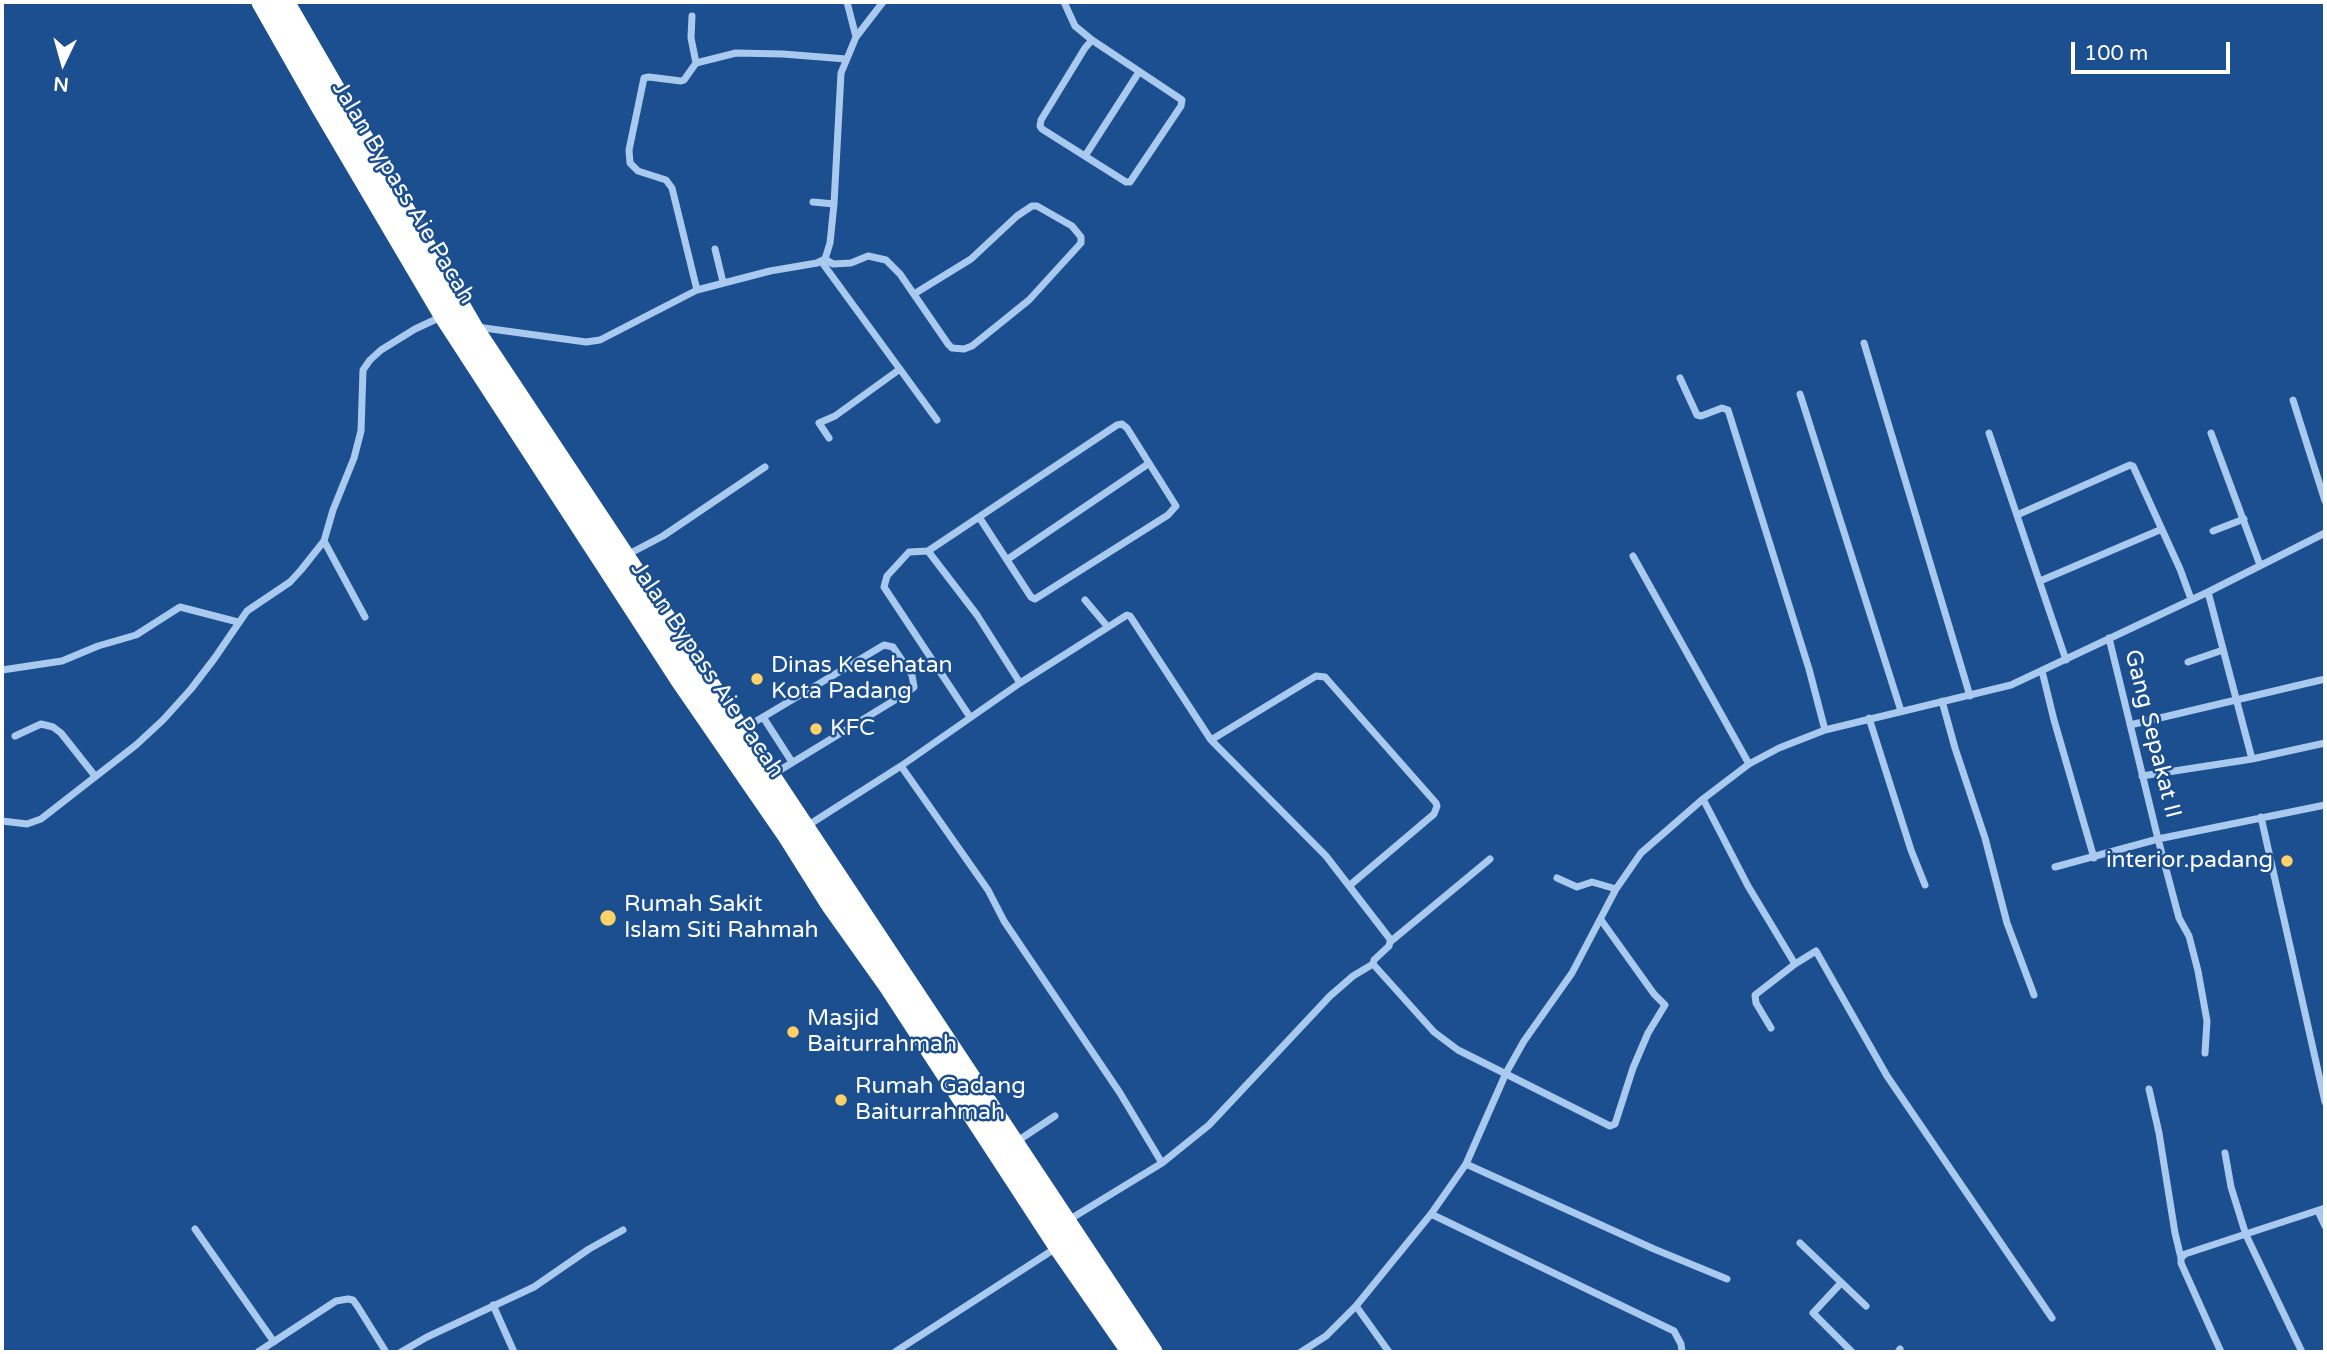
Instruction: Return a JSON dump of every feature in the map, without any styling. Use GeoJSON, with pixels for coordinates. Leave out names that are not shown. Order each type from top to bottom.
{"type":"FeatureCollection","features":[{"type":"Feature","properties":{"kind":"highway","name":"Jalan Bypass Aie Pacah"},"geometry":{"type":"LineString","coordinates":[[262,2],[400,222],[444,315],[526,425],[681,680],[787,834],[831,904],[976,1103],[1059,1247],[1132,1352]]}},
{"type":"Feature","properties":{"kind":"highway"},"geometry":{"type":"LineString","coordinates":[[284,2],[400,222],[472,327],[526,425],[624,556],[804,828],[976,1103],[1012,1144],[1152,1352]]}},
{"type":"Feature","properties":{"kind":"street"},"geometry":{"type":"LineString","coordinates":[[847,2],[856,37]]}},
{"type":"Feature","properties":{"kind":"street"},"geometry":{"type":"LineString","coordinates":[[823,260],[830,243],[834,204],[841,73],[856,37],[883,2]]}},
{"type":"Feature","properties":{"kind":"street"},"geometry":{"type":"LineString","coordinates":[[1064,2],[1075,26],[1092,40],[1181,98],[1181,106],[1131,182],[1126,182],[1042,130],[1040,126],[1084,48],[1092,40]]}},
{"type":"Feature","properties":{"kind":"street"},"geometry":{"type":"LineString","coordinates":[[692,16],[691,38],[696,63]]}},
{"type":"Feature","properties":{"kind":"street"},"geometry":{"type":"LineString","coordinates":[[697,290],[672,188],[666,180],[634,168],[629,157],[643,78],[649,76],[681,81],[696,63],[736,53],[846,59]]}},
{"type":"Feature","properties":{"kind":"street"},"geometry":{"type":"LineString","coordinates":[[1085,156],[1139,72]]}},
{"type":"Feature","properties":{"kind":"street"},"geometry":{"type":"LineString","coordinates":[[813,202],[834,204]]}},
{"type":"Feature","properties":{"kind":"street"},"geometry":{"type":"LineString","coordinates":[[472,327],[579,341],[600,340],[697,290],[823,260],[834,264],[851,263],[869,256],[886,260],[900,274],[948,344],[952,348],[964,349],[972,346],[1029,300],[1081,243],[1081,237],[1072,226],[1037,206],[1032,206],[1017,216],[971,259],[914,294]]}},
{"type":"Feature","properties":{"kind":"street"},"geometry":{"type":"LineString","coordinates":[[715,249],[723,282]]}},
{"type":"Feature","properties":{"kind":"street"},"geometry":{"type":"LineString","coordinates":[[823,260],[937,420]]}},
{"type":"Feature","properties":{"kind":"street"},"geometry":{"type":"LineString","coordinates":[[2,821],[33,823],[59,806],[135,745],[163,720],[214,659],[247,611],[290,582],[324,541],[354,458],[361,431],[363,370],[381,349],[444,315]]}},
{"type":"Feature","properties":{"kind":"street"},"geometry":{"type":"LineString","coordinates":[[1864,343],[1970,696]]}},
{"type":"Feature","properties":{"kind":"street"},"geometry":{"type":"LineString","coordinates":[[829,438],[819,423],[835,416],[900,369]]}},
{"type":"Feature","properties":{"kind":"street"},"geometry":{"type":"LineString","coordinates":[[1680,378],[1697,415],[1722,408],[1728,410],[1809,669],[1825,730]]}},
{"type":"Feature","properties":{"kind":"street"},"geometry":{"type":"LineString","coordinates":[[1800,394],[1901,711]]}},
{"type":"Feature","properties":{"kind":"street"},"geometry":{"type":"LineString","coordinates":[[2293,400],[2325,501]]}},
{"type":"Feature","properties":{"kind":"street"},"geometry":{"type":"LineString","coordinates":[[970,717],[884,587],[887,576],[909,552],[928,551],[979,517],[1117,425],[1122,424],[1176,504],[1175,510],[1168,515],[1038,598],[1031,597],[979,517]]}},
{"type":"Feature","properties":{"kind":"street"},"geometry":{"type":"LineString","coordinates":[[1989,433],[2066,660]]}},
{"type":"Feature","properties":{"kind":"street"},"geometry":{"type":"LineString","coordinates":[[2211,433],[2260,565]]}},
{"type":"Feature","properties":{"kind":"street"},"geometry":{"type":"LineString","coordinates":[[1008,559],[1148,464]]}},
{"type":"Feature","properties":{"kind":"street"},"geometry":{"type":"LineString","coordinates":[[2017,515],[2130,465],[2134,467],[2191,599]]}},
{"type":"Feature","properties":{"kind":"street"},"geometry":{"type":"LineString","coordinates":[[624,556],[663,536],[765,467]]}},
{"type":"Feature","properties":{"kind":"street"},"geometry":{"type":"LineString","coordinates":[[2213,531],[2244,519]]}},
{"type":"Feature","properties":{"kind":"street"},"geometry":{"type":"LineString","coordinates":[[2040,581],[2162,529]]}},
{"type":"Feature","properties":{"kind":"street"},"geometry":{"type":"LineString","coordinates":[[1301,1352],[1325,1336],[1356,1306],[1431,1214],[1466,1164],[1506,1073],[1524,1041],[1572,973],[1616,889],[1641,853],[1703,799],[1749,764],[1779,748],[1825,730],[1869,718],[2011,685],[2323,535],[2325,544]]}},
{"type":"Feature","properties":{"kind":"street"},"geometry":{"type":"LineString","coordinates":[[324,541],[365,617]]}},
{"type":"Feature","properties":{"kind":"street"},"geometry":{"type":"LineString","coordinates":[[928,551],[977,615],[1020,683]]}},
{"type":"Feature","properties":{"kind":"street"},"geometry":{"type":"LineString","coordinates":[[1633,556],[1749,764]]}},
{"type":"Feature","properties":{"kind":"street"},"geometry":{"type":"LineString","coordinates":[[2208,592],[2252,759]]}},
{"type":"Feature","properties":{"kind":"street"},"geometry":{"type":"LineString","coordinates":[[1085,600],[1107,626]]}},
{"type":"Feature","properties":{"kind":"street"},"geometry":{"type":"LineString","coordinates":[[2,670],[62,661],[98,646],[136,635],[180,607],[238,622]]}},
{"type":"Feature","properties":{"kind":"street"},"geometry":{"type":"LineString","coordinates":[[804,828],[901,766],[1107,626],[1124,615],[1130,616],[1211,740],[1326,856],[1391,942]]}},
{"type":"Feature","properties":{"kind":"street","name":"Gang Sepakat II"},"geometry":{"type":"LineString","coordinates":[[2109,638],[2179,918],[2189,936],[2198,971],[2207,1021],[2205,1053]]}},
{"type":"Feature","properties":{"kind":"street"},"geometry":{"type":"LineString","coordinates":[[740,732],[884,645],[892,647],[912,675],[914,687],[908,692],[770,776]]}},
{"type":"Feature","properties":{"kind":"street"},"geometry":{"type":"LineString","coordinates":[[2188,662],[2224,650]]}},
{"type":"Feature","properties":{"kind":"street"},"geometry":{"type":"LineString","coordinates":[[2042,671],[2094,858]]}},
{"type":"Feature","properties":{"kind":"street"},"geometry":{"type":"LineString","coordinates":[[1211,740],[1316,676],[1325,677],[1437,806],[1434,814],[1349,886]]}},
{"type":"Feature","properties":{"kind":"street"},"geometry":{"type":"LineString","coordinates":[[2130,724],[2325,679]]}},
{"type":"Feature","properties":{"kind":"street"},"geometry":{"type":"LineString","coordinates":[[1942,701],[1985,838],[2007,923],[2034,995]]}},
{"type":"Feature","properties":{"kind":"street"},"geometry":{"type":"LineString","coordinates":[[763,717],[792,762]]}},
{"type":"Feature","properties":{"kind":"street"},"geometry":{"type":"LineString","coordinates":[[1869,718],[1925,886]]}},
{"type":"Feature","properties":{"kind":"street"},"geometry":{"type":"LineString","coordinates":[[15,736],[41,724],[53,727],[61,733],[95,776]]}},
{"type":"Feature","properties":{"kind":"street"},"geometry":{"type":"LineString","coordinates":[[2142,776],[2252,759],[2325,743]]}},
{"type":"Feature","properties":{"kind":"street"},"geometry":{"type":"LineString","coordinates":[[901,766],[988,890],[1004,921],[1120,1093],[1162,1163]]}},
{"type":"Feature","properties":{"kind":"street"},"geometry":{"type":"LineString","coordinates":[[1703,799],[1748,886],[1795,964]]}},
{"type":"Feature","properties":{"kind":"street"},"geometry":{"type":"LineString","coordinates":[[2055,867],[2158,839],[2325,805]]}},
{"type":"Feature","properties":{"kind":"street"},"geometry":{"type":"LineString","coordinates":[[2260,817],[2325,1102]]}},
{"type":"Feature","properties":{"kind":"street"},"geometry":{"type":"LineString","coordinates":[[1065,1222],[1162,1163],[1209,1125],[1330,996],[1353,976],[1373,964],[1391,942],[1490,859]]}},
{"type":"Feature","properties":{"kind":"street"},"geometry":{"type":"LineString","coordinates":[[1557,878],[1577,887],[1592,882],[1616,889]]}},
{"type":"Feature","properties":{"kind":"street"},"geometry":{"type":"LineString","coordinates":[[1373,964],[1434,1032],[1458,1050],[1610,1126],[1615,1124],[1633,1068],[1654,1020],[1665,1005],[1654,994],[1601,920]]}},
{"type":"Feature","properties":{"kind":"street"},"geometry":{"type":"LineString","coordinates":[[1771,1028],[1756,1003],[1755,995],[1816,951],[1886,1076],[2052,1318]]}},
{"type":"Feature","properties":{"kind":"street"},"geometry":{"type":"LineString","coordinates":[[2150,1089],[2181,1263],[2221,1352]]}},
{"type":"Feature","properties":{"kind":"street"},"geometry":{"type":"LineString","coordinates":[[1012,1144],[1055,1116]]}},
{"type":"Feature","properties":{"kind":"street"},"geometry":{"type":"LineString","coordinates":[[2225,1153],[2231,1187],[2246,1235],[2302,1352]]}},
{"type":"Feature","properties":{"kind":"street"},"geometry":{"type":"LineString","coordinates":[[1466,1164],[1727,1279]]}},
{"type":"Feature","properties":{"kind":"street"},"geometry":{"type":"LineString","coordinates":[[2181,1258],[2185,1254],[2322,1210],[2325,1226]]}},
{"type":"Feature","properties":{"kind":"street"},"geometry":{"type":"LineString","coordinates":[[1431,1214],[1674,1331],[1682,1352]]}},
{"type":"Feature","properties":{"kind":"street"},"geometry":{"type":"LineString","coordinates":[[195,1228],[274,1342]]}},
{"type":"Feature","properties":{"kind":"street"},"geometry":{"type":"LineString","coordinates":[[401,1352],[534,1287],[597,1244],[623,1230]]}},
{"type":"Feature","properties":{"kind":"street"},"geometry":{"type":"LineString","coordinates":[[1800,1243],[1866,1306]]}},
{"type":"Feature","properties":{"kind":"street"},"geometry":{"type":"LineString","coordinates":[[895,1352],[1059,1247]]}},
{"type":"Feature","properties":{"kind":"street"},"geometry":{"type":"LineString","coordinates":[[1841,1283],[1813,1313],[1852,1352]]}},
{"type":"Feature","properties":{"kind":"street"},"geometry":{"type":"LineString","coordinates":[[258,1352],[336,1301],[348,1299],[353,1300],[386,1352]]}},
{"type":"Feature","properties":{"kind":"street"},"geometry":{"type":"LineString","coordinates":[[493,1305],[514,1352]]}},
{"type":"Feature","properties":{"kind":"street"},"geometry":{"type":"LineString","coordinates":[[1356,1306],[1389,1352]]}},
{"type":"Feature","properties":{"kind":"place","name":"Dinas Kesehatan Kota Padang"},"geometry":{"type":"Point","coordinates":[757,679]}},
{"type":"Feature","properties":{"kind":"place","name":"KFC"},"geometry":{"type":"Point","coordinates":[816,729]}},
{"type":"Feature","properties":{"kind":"place","name":"interior.padang"},"geometry":{"type":"Point","coordinates":[2287,861]}},
{"type":"Feature","properties":{"kind":"place","name":"Rumah Sakit Islam Siti Rahmah"},"geometry":{"type":"Point","coordinates":[608,918]}},
{"type":"Feature","properties":{"kind":"place","name":"Masjid Baiturrahmah"},"geometry":{"type":"Point","coordinates":[793,1032]}},
{"type":"Feature","properties":{"kind":"place","name":"Rumah Gadang Baiturrahmah"},"geometry":{"type":"Point","coordinates":[841,1100]}}]}
